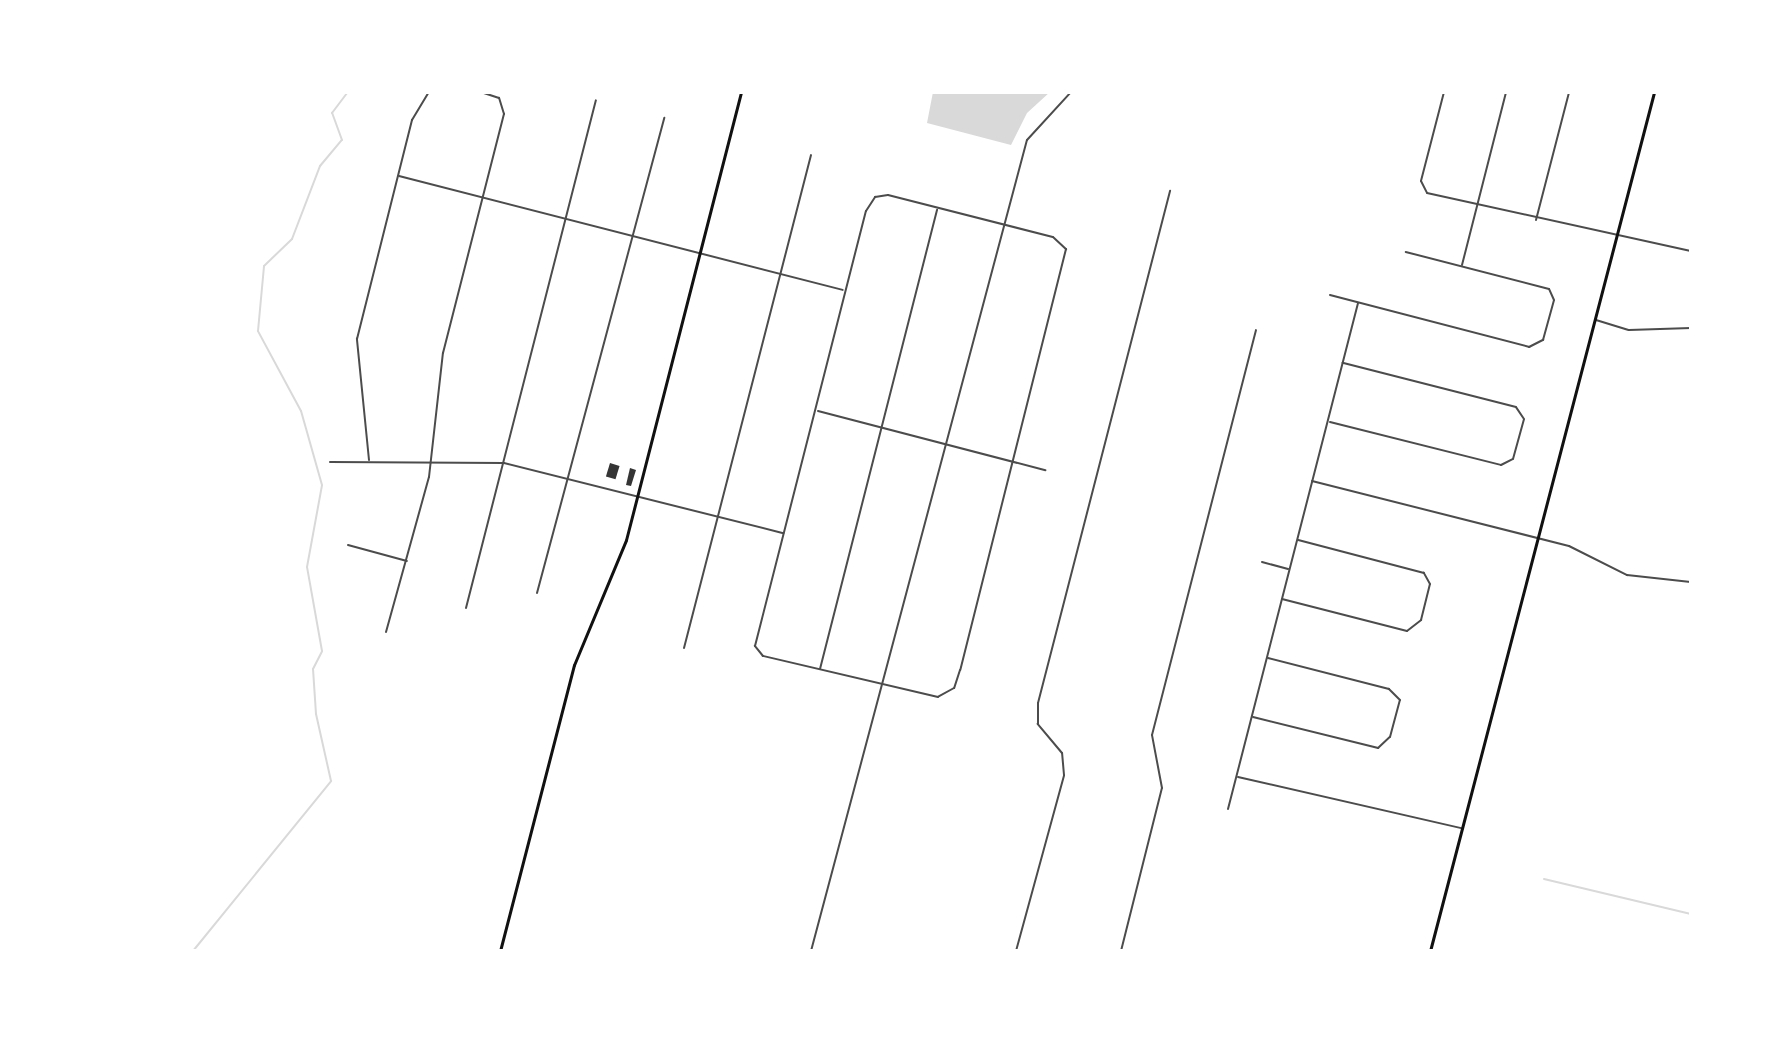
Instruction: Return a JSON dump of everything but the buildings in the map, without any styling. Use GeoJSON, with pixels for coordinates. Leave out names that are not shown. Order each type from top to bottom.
{"type":"FeatureCollection","features":[{"type":"Feature","properties":{"kind":"main road"},"geometry":{"type":"LineString","coordinates":[[500,951],[574,665],[613,583],[638,498],[741,92]]}},
{"type":"Feature","properties":{"kind":"main road"},"geometry":{"type":"LineString","coordinates":[[1430,951],[1654,92]]}},
{"type":"Feature","properties":{"kind":"street"},"geometry":{"type":"LineString","coordinates":[[370,461],[357,339],[399,176],[428,92]]}},
{"type":"Feature","properties":{"kind":"street"},"geometry":{"type":"LineString","coordinates":[[386,632],[408,561],[433,458],[443,353],[504,114],[499,98],[480,92]]}},
{"type":"Feature","properties":{"kind":"street"},"geometry":{"type":"LineString","coordinates":[[811,951],[878,683],[947,445],[1027,140],[1071,92]]}},
{"type":"Feature","properties":{"kind":"street"},"geometry":{"type":"LineString","coordinates":[[1444,92],[1422,187],[1477,206],[1536,221],[1618,232],[1691,251]]}},
{"type":"Feature","properties":{"kind":"street"},"geometry":{"type":"LineString","coordinates":[[1462,266],[1506,92]]}},
{"type":"Feature","properties":{"kind":"street"},"geometry":{"type":"LineString","coordinates":[[1536,221],[1569,92]]}},
{"type":"Feature","properties":{"kind":"street"},"geometry":{"type":"LineString","coordinates":[[466,608],[596,100]]}},
{"type":"Feature","properties":{"kind":"street"},"geometry":{"type":"LineString","coordinates":[[537,593],[570,480],[664,118]]}},
{"type":"Feature","properties":{"kind":"street"},"geometry":{"type":"LineString","coordinates":[[684,648],[811,155]]}},
{"type":"Feature","properties":{"kind":"street"},"geometry":{"type":"LineString","coordinates":[[399,176],[846,291]]}},
{"type":"Feature","properties":{"kind":"street"},"geometry":{"type":"LineString","coordinates":[[1016,951],[1064,775],[1062,753],[1038,724],[1038,703],[1170,191]]}},
{"type":"Feature","properties":{"kind":"street"},"geometry":{"type":"LineString","coordinates":[[888,195],[1004,225],[1065,247],[1014,461],[954,688],[932,695],[820,670],[757,651],[783,533],[866,211],[875,197],[888,195]]}},
{"type":"Feature","properties":{"kind":"street"},"geometry":{"type":"LineString","coordinates":[[820,670],[937,208]]}},
{"type":"Feature","properties":{"kind":"street"},"geometry":{"type":"LineString","coordinates":[[1330,295],[1529,347],[1541,344],[1549,321],[1549,289],[1406,252]]}},
{"type":"Feature","properties":{"kind":"street"},"geometry":{"type":"LineString","coordinates":[[1228,809],[1358,303]]}},
{"type":"Feature","properties":{"kind":"street"},"geometry":{"type":"LineString","coordinates":[[1596,320],[1629,330],[1691,328]]}},
{"type":"Feature","properties":{"kind":"street"},"geometry":{"type":"LineString","coordinates":[[1121,951],[1162,788],[1152,735],[1256,330]]}},
{"type":"Feature","properties":{"kind":"street"},"geometry":{"type":"LineString","coordinates":[[1327,421],[1501,465],[1513,459],[1519,438],[1524,416],[1516,407],[1342,362]]}},
{"type":"Feature","properties":{"kind":"street"},"geometry":{"type":"LineString","coordinates":[[816,410],[1045,470]]}},
{"type":"Feature","properties":{"kind":"street"},"geometry":{"type":"LineString","coordinates":[[330,462],[433,458],[504,463],[783,533]]}},
{"type":"Feature","properties":{"kind":"street"},"geometry":{"type":"LineString","coordinates":[[1312,481],[1539,538],[1627,575],[1691,582]]}},
{"type":"Feature","properties":{"kind":"street"},"geometry":{"type":"LineString","coordinates":[[1282,599],[1407,631],[1419,625],[1426,601],[1424,573],[1297,539]]}},
{"type":"Feature","properties":{"kind":"street"},"geometry":{"type":"LineString","coordinates":[[348,545],[408,561]]}},
{"type":"Feature","properties":{"kind":"street"},"geometry":{"type":"LineString","coordinates":[[1262,562],[1289,569]]}},
{"type":"Feature","properties":{"kind":"street"},"geometry":{"type":"LineString","coordinates":[[1252,717],[1375,748],[1386,743],[1395,720],[1400,700],[1392,690],[1267,658]]}},
{"type":"Feature","properties":{"kind":"street"},"geometry":{"type":"LineString","coordinates":[[1236,777],[1463,828]]}},
{"type":"Feature","properties":{"kind":"shaded area"},"geometry":{"type":"Polygon","coordinates":[[[933,92],[1050,92],[1027,113],[1011,145],[927,123],[933,92]]]}},
{"type":"Feature","properties":{"kind":"waterway"},"geometry":{"type":"LineString","coordinates":[[193,951],[331,781],[316,714],[313,669],[322,651],[307,567],[322,485],[301,411],[258,331],[264,266],[292,239],[320,166],[342,140],[332,113],[348,92]]}},
{"type":"Feature","properties":{"kind":"waterway"},"geometry":{"type":"LineString","coordinates":[[1544,879],[1691,914]]}}]}
